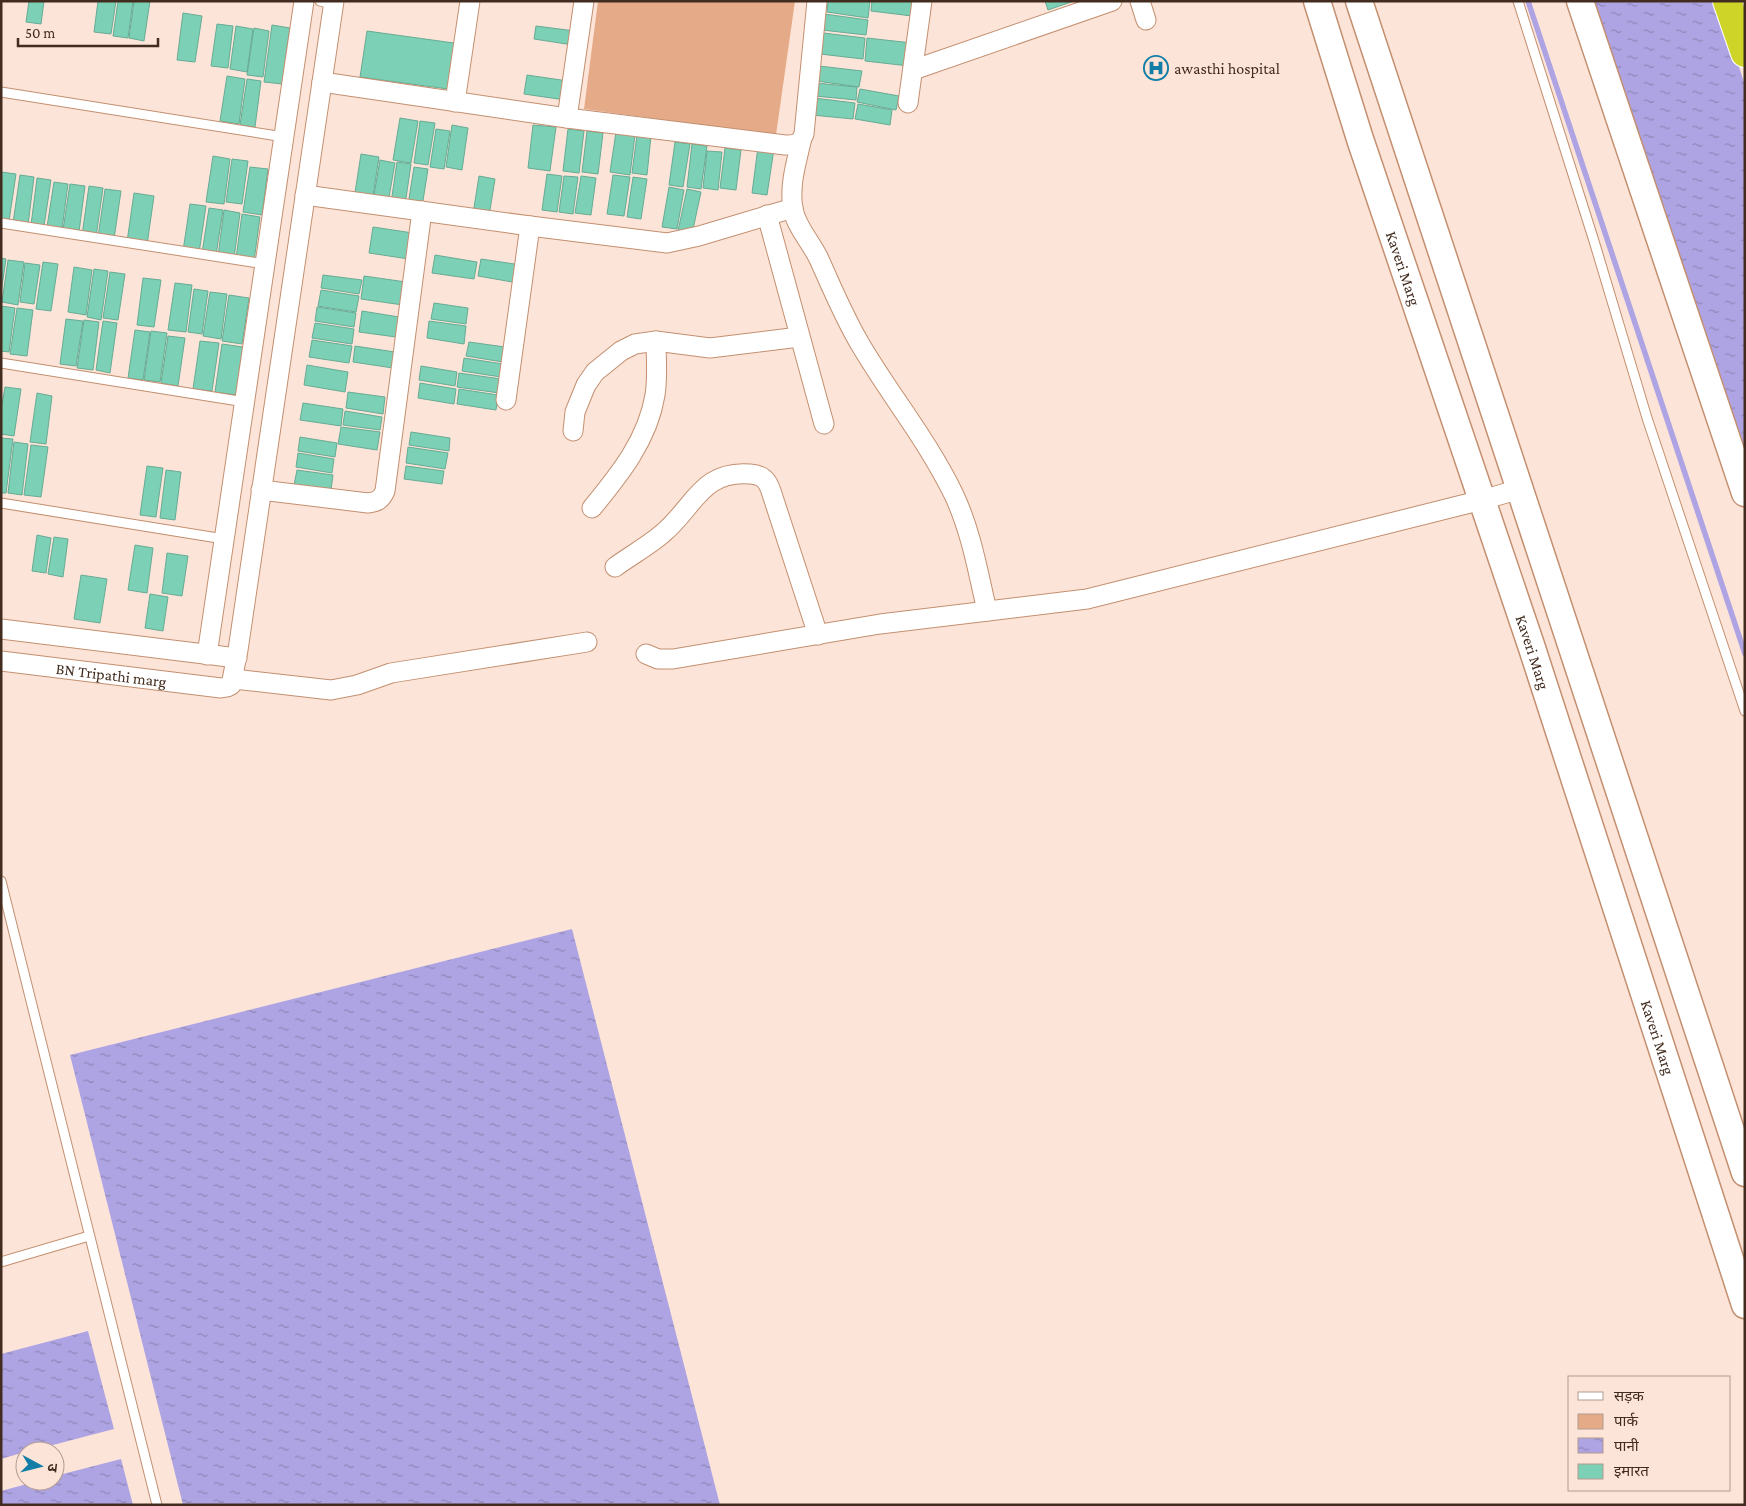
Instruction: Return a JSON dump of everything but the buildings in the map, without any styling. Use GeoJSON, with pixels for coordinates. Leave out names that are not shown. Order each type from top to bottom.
{"type":"FeatureCollection","features":[{"type":"Feature","properties":{"kind":"highway"},"geometry":{"type":"LineString","coordinates":[[1727,1],[1745,54]]}},
{"type":"Feature","properties":{"kind":"street"},"geometry":{"type":"LineString","coordinates":[[207,655],[304,1]]}},
{"type":"Feature","properties":{"kind":"street"},"geometry":{"type":"LineString","coordinates":[[455,102],[470,1]]}},
{"type":"Feature","properties":{"kind":"street"},"geometry":{"type":"LineString","coordinates":[[567,118],[584,1]]}},
{"type":"Feature","properties":{"kind":"street"},"geometry":{"type":"LineString","coordinates":[[817,1],[804,134],[792,182],[792,208],[795,218],[818,258],[860,344],[936,461],[955,496],[972,549],[987,611]]}},
{"type":"Feature","properties":{"kind":"street"},"geometry":{"type":"LineString","coordinates":[[908,103],[922,1]]}},
{"type":"Feature","properties":{"kind":"street"},"geometry":{"type":"LineString","coordinates":[[913,70],[1112,1]]}},
{"type":"Feature","properties":{"kind":"street"},"geometry":{"type":"LineString","coordinates":[[1140,1],[1146,20]]}},
{"type":"Feature","properties":{"kind":"street","name":"Kaveri Marg"},"geometry":{"type":"LineString","coordinates":[[1318,1],[1360,139],[1534,655],[1745,1305]]}},
{"type":"Feature","properties":{"kind":"street"},"geometry":{"type":"LineString","coordinates":[[1359,1],[1745,1173]]}},
{"type":"Feature","properties":{"kind":"street"},"geometry":{"type":"LineString","coordinates":[[1580,1],[1745,494]]}},
{"type":"Feature","properties":{"kind":"street"},"geometry":{"type":"LineString","coordinates":[[227,683],[237,658],[322,82],[329,2]]}},
{"type":"Feature","properties":{"kind":"street"},"geometry":{"type":"LineString","coordinates":[[322,82],[567,118],[785,145],[796,145],[801,142]]}},
{"type":"Feature","properties":{"kind":"street"},"geometry":{"type":"LineString","coordinates":[[1360,139],[1399,123]]}},
{"type":"Feature","properties":{"kind":"street"},"geometry":{"type":"LineString","coordinates":[[305,195],[667,243],[699,236],[792,208]]}},
{"type":"Feature","properties":{"kind":"street"},"geometry":{"type":"LineString","coordinates":[[261,490],[368,503],[376,502],[382,498],[385,491],[422,211]]}},
{"type":"Feature","properties":{"kind":"street"},"geometry":{"type":"LineString","coordinates":[[767,215],[824,424]]}},
{"type":"Feature","properties":{"kind":"street"},"geometry":{"type":"LineString","coordinates":[[506,400],[530,226]]}},
{"type":"Feature","properties":{"kind":"street"},"geometry":{"type":"LineString","coordinates":[[573,431],[575,412],[586,386],[595,372],[614,356],[635,344],[656,341],[710,348],[799,338]]}},
{"type":"Feature","properties":{"kind":"street"},"geometry":{"type":"LineString","coordinates":[[592,508],[624,467],[636,448],[646,426],[655,394],[656,341]]}},
{"type":"Feature","properties":{"kind":"street"},"geometry":{"type":"LineString","coordinates":[[615,567],[661,535],[672,525],[698,493],[715,479],[743,473],[762,476],[768,482],[818,634]]}},
{"type":"Feature","properties":{"kind":"street"},"geometry":{"type":"LineString","coordinates":[[646,654],[658,659],[673,659],[880,624],[1087,599],[1520,489]]}},
{"type":"Feature","properties":{"kind":"street"},"geometry":{"type":"LineString","coordinates":[[1,629],[237,658]]}},
{"type":"Feature","properties":{"kind":"street","name":"BN Tripathi marg"},"geometry":{"type":"LineString","coordinates":[[1,661],[227,683],[331,690],[347,688],[391,673],[587,642]]}},
{"type":"Feature","properties":{"kind":"lane"},"geometry":{"type":"LineString","coordinates":[[1518,1],[1594,241],[1647,418],[1745,711]]}},
{"type":"Feature","properties":{"kind":"lane"},"geometry":{"type":"LineString","coordinates":[[1,92],[284,137]]}},
{"type":"Feature","properties":{"kind":"lane"},"geometry":{"type":"LineString","coordinates":[[1,223],[265,264]]}},
{"type":"Feature","properties":{"kind":"lane"},"geometry":{"type":"LineString","coordinates":[[1,363],[245,402]]}},
{"type":"Feature","properties":{"kind":"lane"},"geometry":{"type":"LineString","coordinates":[[1,503],[224,539]]}},
{"type":"Feature","properties":{"kind":"lane"},"geometry":{"type":"LineString","coordinates":[[1,881],[157,1505]]}},
{"type":"Feature","properties":{"kind":"lane"},"geometry":{"type":"LineString","coordinates":[[1,1262],[89,1236]]}},
{"type":"Feature","properties":{"kind":"green space"},"geometry":{"type":"Polygon","coordinates":[[[598,1],[795,1],[776,135],[584,109],[598,1]]]}},
{"type":"Feature","properties":{"kind":"water"},"geometry":{"type":"Polygon","coordinates":[[[1592,1],[1717,1],[1745,85],[1745,459],[1592,1]]]}},
{"type":"Feature","properties":{"kind":"water"},"geometry":{"type":"Polygon","coordinates":[[[572,929],[720,1505],[183,1505],[70,1055],[572,929]]]}},
{"type":"Feature","properties":{"kind":"water"},"geometry":{"type":"Polygon","coordinates":[[[88,1331],[114,1429],[65,1442],[15,1441],[15,1455],[1,1459],[1,1354],[88,1331]]]}},
{"type":"Feature","properties":{"kind":"water"},"geometry":{"type":"Polygon","coordinates":[[[121,1459],[133,1505],[1,1505],[1,1491],[15,1487],[15,1491],[65,1491],[65,1473],[121,1459]]]}},
{"type":"Feature","properties":{"kind":"waterway"},"geometry":{"type":"LineString","coordinates":[[1528,1],[1745,654]]}},
{"type":"Feature","properties":{"kind":"place","name":"awasthi hospital"},"geometry":{"type":"Point","coordinates":[1156,68]}}]}
